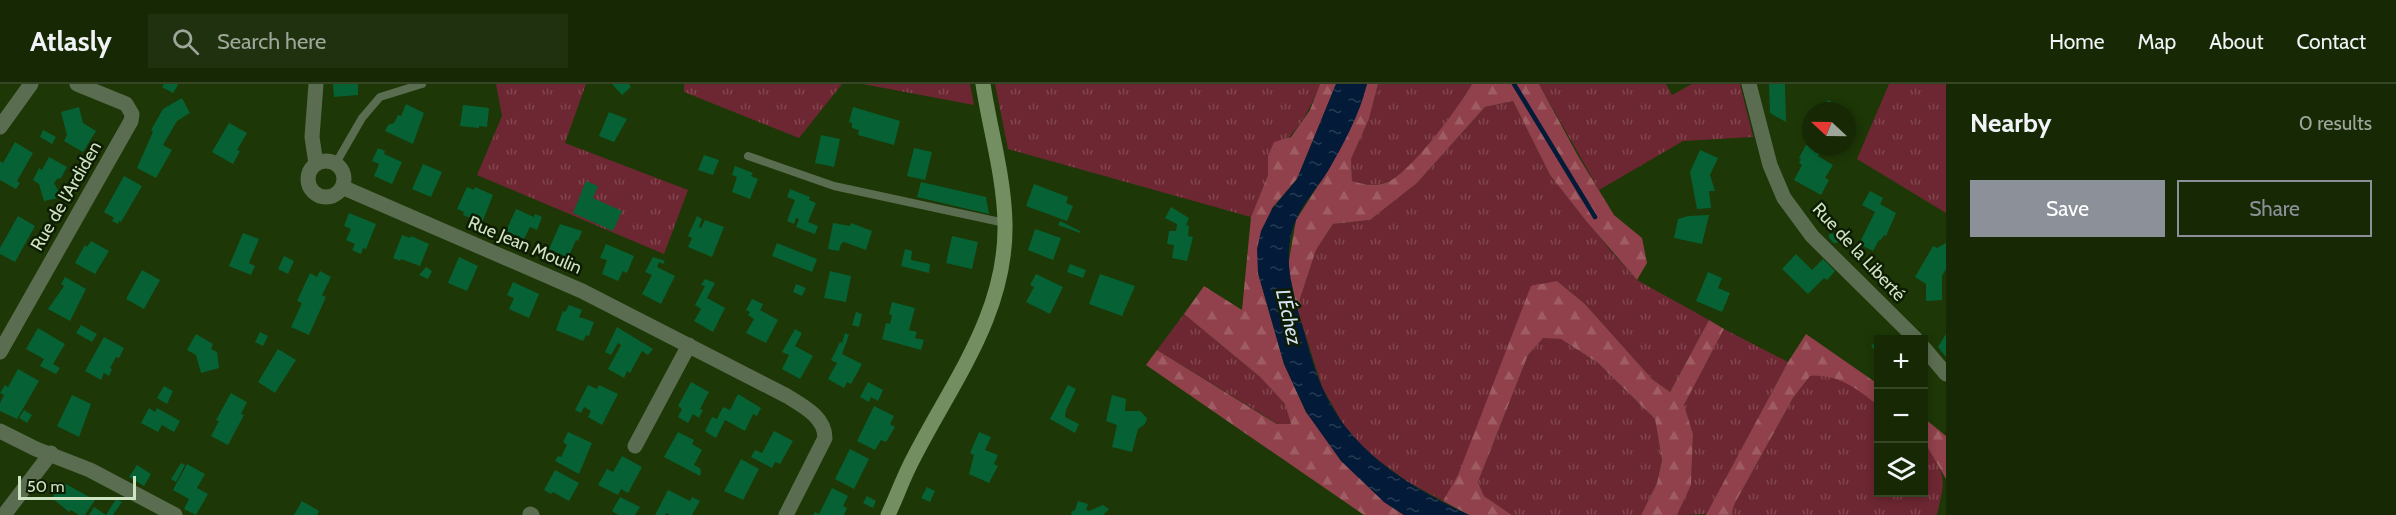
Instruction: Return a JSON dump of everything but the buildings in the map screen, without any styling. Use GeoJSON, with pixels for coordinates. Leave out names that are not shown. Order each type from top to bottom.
{"type":"FeatureCollection","features":[{"type":"Feature","properties":{"kind":"main road"},"geometry":{"type":"LineString","coordinates":[[888,515],[910,465],[987,323],[1003,261],[1005,223],[999,164],[983,84]]}},
{"type":"Feature","properties":{"kind":"street"},"geometry":{"type":"LineString","coordinates":[[0,127],[31,84]]}},
{"type":"Feature","properties":{"kind":"street","name":"Rue de l'Ardiden"},"geometry":{"type":"LineString","coordinates":[[0,352],[131,121],[132,114],[126,104],[77,84]]}},
{"type":"Feature","properties":{"kind":"street"},"geometry":{"type":"LineString","coordinates":[[316,84],[312,137],[316,164]]}},
{"type":"Feature","properties":{"kind":"street","name":"Rue de la Liberté"},"geometry":{"type":"LineString","coordinates":[[1749,84],[1770,165],[1784,198],[1812,237],[1912,335]]}},
{"type":"Feature","properties":{"kind":"street"},"geometry":{"type":"LineString","coordinates":[[327,160],[336,163],[344,178],[342,187],[336,193],[319,196],[312,191],[308,183],[308,174],[316,164],[327,160]]}},
{"type":"Feature","properties":{"kind":"street","name":"Rue Jean Moulin"},"geometry":{"type":"LineString","coordinates":[[342,187],[582,291],[788,396],[817,417],[822,425],[825,438],[786,515]]}},
{"type":"Feature","properties":{"kind":"street"},"geometry":{"type":"LineString","coordinates":[[635,446],[689,345]]}},
{"type":"Feature","properties":{"kind":"street"},"geometry":{"type":"LineString","coordinates":[[1928,354],[1946,374]]}},
{"type":"Feature","properties":{"kind":"street"},"geometry":{"type":"LineString","coordinates":[[0,431],[36,449],[90,470],[175,515]]}},
{"type":"Feature","properties":{"kind":"street"},"geometry":{"type":"LineString","coordinates":[[4,515],[51,453]]}},
{"type":"Feature","properties":{"kind":"lane"},"geometry":{"type":"LineString","coordinates":[[336,163],[362,118],[380,97],[422,84]]}},
{"type":"Feature","properties":{"kind":"lane"},"geometry":{"type":"LineString","coordinates":[[748,156],[834,186],[1005,223]]}},
{"type":"Feature","properties":{"kind":"green space"},"geometry":{"type":"Polygon","coordinates":[[[496,84],[586,84],[565,143],[688,190],[664,254],[477,175],[502,116],[496,84]]]}},
{"type":"Feature","properties":{"kind":"green space"},"geometry":{"type":"Polygon","coordinates":[[[684,84],[842,84],[799,138],[684,92],[684,84]]]}},
{"type":"Feature","properties":{"kind":"green space"},"geometry":{"type":"Polygon","coordinates":[[[863,84],[970,84],[974,105],[863,84]]]}},
{"type":"Feature","properties":{"kind":"green space"},"geometry":{"type":"Polygon","coordinates":[[[995,84],[1320,84],[1300,124],[1268,156],[1268,175],[1251,217],[1008,149],[995,84]]]}},
{"type":"Feature","properties":{"kind":"green space"},"geometry":{"type":"Polygon","coordinates":[[[1320,84],[1336,84],[1297,179],[1272,208],[1258,273],[1284,364],[1306,412],[1384,502],[1404,515],[1364,515],[1146,365],[1157,350],[1277,424],[1291,424],[1285,404],[1260,377],[1184,314],[1204,286],[1242,310],[1251,217],[1268,175],[1268,156],[1274,142],[1291,137],[1310,110],[1320,84]]]}},
{"type":"Feature","properties":{"kind":"green space"},"geometry":{"type":"Polygon","coordinates":[[[1367,84],[1378,84],[1369,119],[1351,159],[1352,181],[1374,185],[1388,182],[1409,166],[1457,108],[1472,84],[1539,84],[1578,156],[1614,215],[1642,238],[1647,263],[1637,280],[1550,175],[1513,101],[1485,107],[1417,183],[1370,220],[1333,224],[1316,250],[1297,308],[1288,266],[1296,220],[1328,170],[1351,125],[1367,84]]]}},
{"type":"Feature","properties":{"kind":"green space"},"geometry":{"type":"Polygon","coordinates":[[[1378,84],[1472,84],[1446,123],[1398,176],[1379,185],[1361,184],[1352,181],[1351,159],[1369,119],[1378,84]]]}},
{"type":"Feature","properties":{"kind":"green space"},"geometry":{"type":"Polygon","coordinates":[[[1539,84],[1666,84],[1672,95],[1692,84],[1740,84],[1753,137],[1683,141],[1599,190],[1539,84]]]}},
{"type":"Feature","properties":{"kind":"green space"},"geometry":{"type":"Polygon","coordinates":[[[1889,84],[1946,84],[1946,213],[1857,159],[1889,84]]]}},
{"type":"Feature","properties":{"kind":"green space"},"geometry":{"type":"Polygon","coordinates":[[[1513,101],[1550,175],[1610,250],[1637,280],[1709,320],[1670,392],[1652,379],[1585,304],[1557,281],[1458,476],[1443,501],[1408,482],[1367,452],[1343,424],[1322,387],[1297,308],[1316,250],[1333,224],[1370,220],[1417,183],[1485,107],[1513,101]]]}},
{"type":"Feature","properties":{"kind":"green space"},"geometry":{"type":"Polygon","coordinates":[[[1557,281],[1585,304],[1652,379],[1670,392],[1709,320],[1724,329],[1684,405],[1693,434],[1691,485],[1677,515],[1641,515],[1657,483],[1662,460],[1655,419],[1598,363],[1561,339],[1543,338],[1528,355],[1478,482],[1484,496],[1512,515],[1469,515],[1443,501],[1458,475],[1531,286],[1557,281]]]}},
{"type":"Feature","properties":{"kind":"green space"},"geometry":{"type":"Polygon","coordinates":[[[1184,314],[1260,377],[1285,404],[1291,424],[1278,424],[1157,350],[1184,314]]]}},
{"type":"Feature","properties":{"kind":"green space"},"geometry":{"type":"Polygon","coordinates":[[[1724,329],[1788,362],[1707,514],[1677,515],[1691,484],[1693,434],[1684,405],[1724,329]]]}},
{"type":"Feature","properties":{"kind":"green space"},"geometry":{"type":"Polygon","coordinates":[[[1806,334],[1874,381],[1874,402],[1847,383],[1829,377],[1810,376],[1793,398],[1735,503],[1731,515],[1706,515],[1788,362],[1806,334]]]}},
{"type":"Feature","properties":{"kind":"green space"},"geometry":{"type":"Polygon","coordinates":[[[1543,337],[1561,339],[1598,363],[1655,419],[1662,460],[1657,483],[1641,515],[1512,515],[1484,496],[1478,482],[1528,355],[1543,337]]]}},
{"type":"Feature","properties":{"kind":"green space"},"geometry":{"type":"Polygon","coordinates":[[[1826,374],[1853,385],[1874,402],[1874,497],[1928,497],[1928,446],[1943,478],[1937,515],[1731,515],[1735,503],[1793,398],[1810,376],[1826,374]]]}},
{"type":"Feature","properties":{"kind":"green space"},"geometry":{"type":"Polygon","coordinates":[[[1928,421],[1946,436],[1946,479],[1928,448],[1928,421]]]}},
{"type":"Feature","properties":{"kind":"water","name":"L'Échez"},"geometry":{"type":"Polygon","coordinates":[[[1336,84],[1367,84],[1356,118],[1328,171],[1299,214],[1289,244],[1291,282],[1312,361],[1334,409],[1348,430],[1365,448],[1403,479],[1469,515],[1404,515],[1384,502],[1341,461],[1306,412],[1284,364],[1258,273],[1257,249],[1261,231],[1272,209],[1297,179],[1336,84]]]}},
{"type":"Feature","properties":{"kind":"waterway"},"geometry":{"type":"LineString","coordinates":[[1514,84],[1595,217]]}}]}
